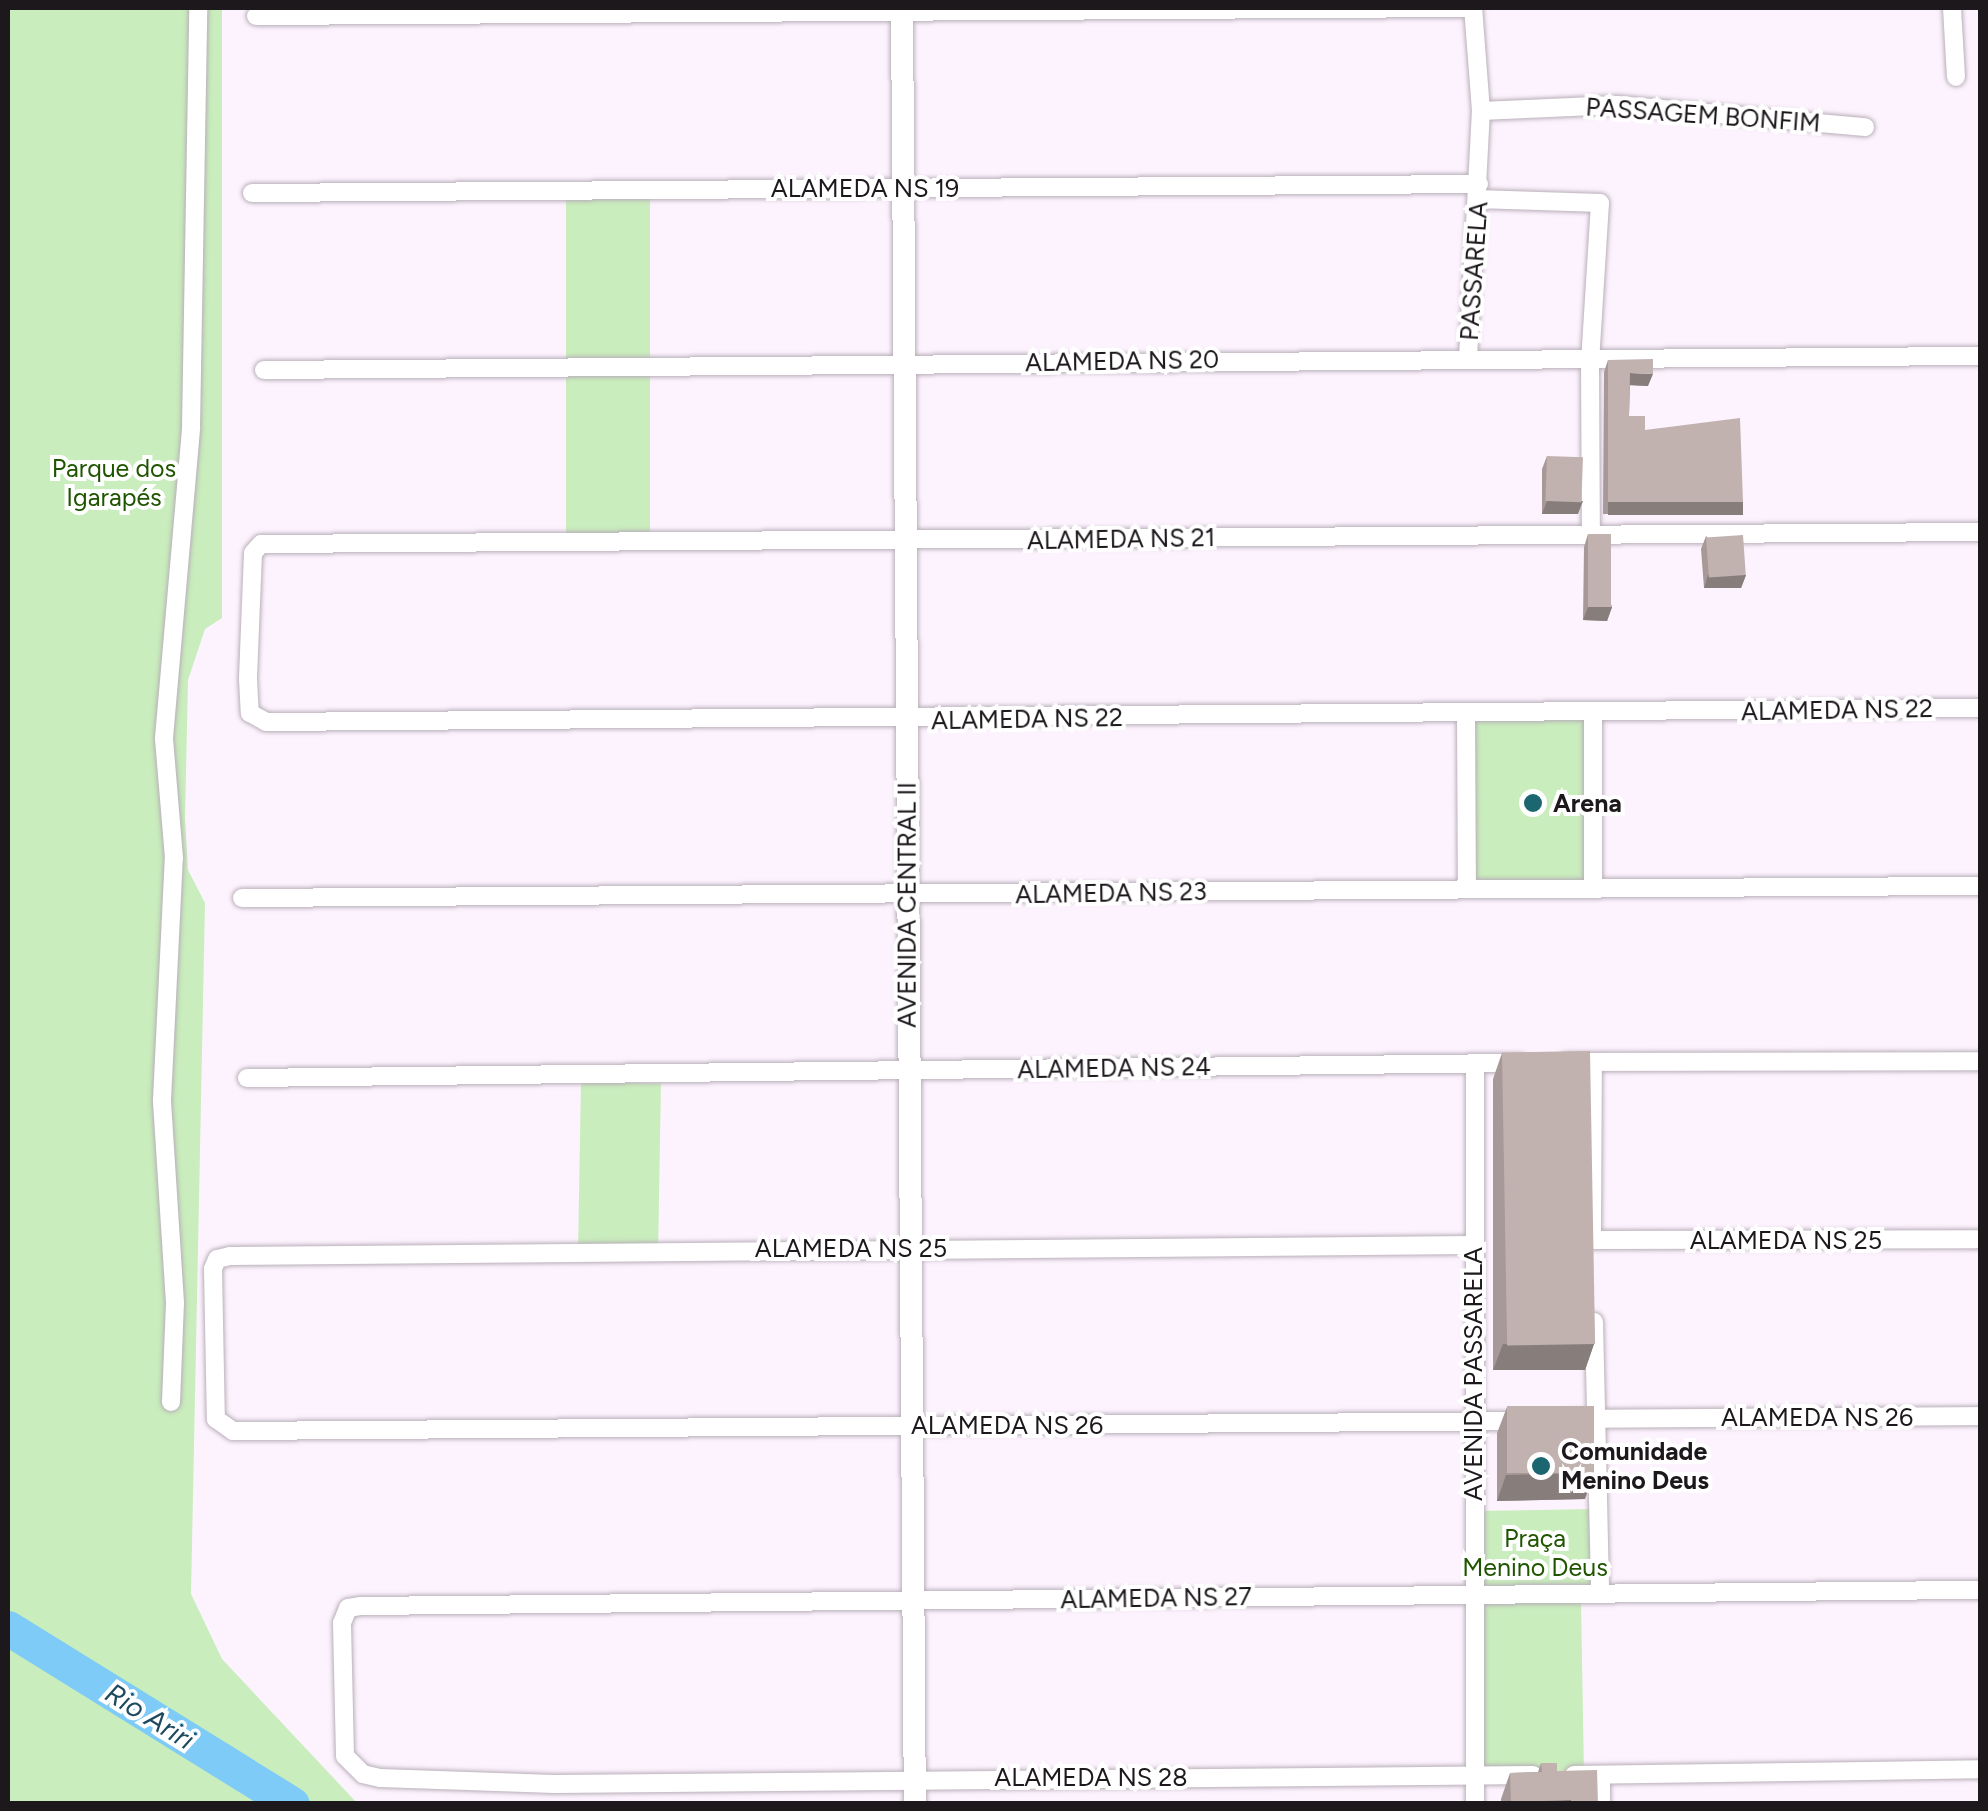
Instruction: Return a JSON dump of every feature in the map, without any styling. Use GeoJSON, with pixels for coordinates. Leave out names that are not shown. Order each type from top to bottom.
{"type":"FeatureCollection","features":[{"type":"Feature","properties":{"kind":"street"},"geometry":{"type":"LineString","coordinates":[[171,1402],[175,1302],[162,1100],[174,873],[164,738],[191,427],[198,8]]}},
{"type":"Feature","properties":{"kind":"street"},"geometry":{"type":"LineString","coordinates":[[256,16],[1474,8]]}},
{"type":"Feature","properties":{"kind":"street","name":"PASSARELA"},"geometry":{"type":"LineString","coordinates":[[1468,358],[1482,111],[1474,8]]}},
{"type":"Feature","properties":{"kind":"street"},"geometry":{"type":"LineString","coordinates":[[1952,8],[1956,77]]}},
{"type":"Feature","properties":{"kind":"street","name":"AVENIDA CENTRAL II"},"geometry":{"type":"LineString","coordinates":[[902,10],[905,189],[900,363],[909,896],[915,1804]]}},
{"type":"Feature","properties":{"kind":"street","name":"PASSAGEM BONFIM"},"geometry":{"type":"LineString","coordinates":[[1482,111],[1617,105],[1864,127]]}},
{"type":"Feature","properties":{"kind":"street","name":"ALAMEDA NS 19"},"geometry":{"type":"LineString","coordinates":[[252,193],[652,185],[1479,192],[1600,203],[1590,360]]}},
{"type":"Feature","properties":{"kind":"street","name":"ALAMEDA NS 20"},"geometry":{"type":"LineString","coordinates":[[264,370],[1980,356]]}},
{"type":"Feature","properties":{"kind":"street"},"geometry":{"type":"LineString","coordinates":[[1590,360],[1591,535]]}},
{"type":"Feature","properties":{"kind":"street","name":"ALAMEDA NS 21"},"geometry":{"type":"LineString","coordinates":[[261,544],[1980,532]]}},
{"type":"Feature","properties":{"kind":"street","name":"ALAMEDA NS 22"},"geometry":{"type":"LineString","coordinates":[[261,544],[253,554],[248,679],[250,714],[258,721],[906,721],[1980,708]]}},
{"type":"Feature","properties":{"kind":"street"},"geometry":{"type":"LineString","coordinates":[[1466,712],[1467,886]]}},
{"type":"Feature","properties":{"kind":"street"},"geometry":{"type":"LineString","coordinates":[[1592,712],[1594,888]]}},
{"type":"Feature","properties":{"kind":"street","name":"ALAMEDA NS 23"},"geometry":{"type":"LineString","coordinates":[[242,898],[909,896],[1467,886],[1980,886]]}},
{"type":"Feature","properties":{"kind":"street"},"geometry":{"type":"LineString","coordinates":[[1553,1063],[1980,1061]]}},
{"type":"Feature","properties":{"kind":"street"},"geometry":{"type":"LineString","coordinates":[[1592,1062],[1592,1260]]}},
{"type":"Feature","properties":{"kind":"street","name":"ALAMEDA NS 24"},"geometry":{"type":"LineString","coordinates":[[246,1078],[1534,1063]]}},
{"type":"Feature","properties":{"kind":"street","name":"AVENIDA PASSARELA"},"geometry":{"type":"LineString","coordinates":[[1475,1064],[1475,1804]]}},
{"type":"Feature","properties":{"kind":"street","name":"ALAMEDA NS 25"},"geometry":{"type":"LineString","coordinates":[[1592,1240],[1980,1239]]}},
{"type":"Feature","properties":{"kind":"street","name":"ALAMEDA NS 25"},"geometry":{"type":"LineString","coordinates":[[230,1256],[1472,1245]]}},
{"type":"Feature","properties":{"kind":"street","name":"ALAMEDA NS 26"},"geometry":{"type":"LineString","coordinates":[[230,1256],[217,1259],[213,1268],[216,1419],[222,1430],[1980,1416]]}},
{"type":"Feature","properties":{"kind":"street"},"geometry":{"type":"LineString","coordinates":[[1593,1299],[1600,1592]]}},
{"type":"Feature","properties":{"kind":"street","name":"ALAMEDA NS 27"},"geometry":{"type":"LineString","coordinates":[[342,1622],[348,1608],[360,1606],[1980,1590]]}},
{"type":"Feature","properties":{"kind":"street","name":"ALAMEDA NS 28"},"geometry":{"type":"LineString","coordinates":[[342,1622],[344,1756],[362,1774],[554,1784],[1980,1769]]}},
{"type":"Feature","properties":{"kind":"street"},"geometry":{"type":"LineString","coordinates":[[1601,1775],[1601,1804]]}},
{"type":"Feature","properties":{"kind":"green space","name":"Parque dos Igarapés"},"geometry":{"type":"Polygon","coordinates":[[[8,8],[222,8],[222,618],[205,629],[188,680],[185,819],[188,870],[205,903],[191,1594],[222,1659],[357,1803],[8,1804],[8,8]]]}},
{"type":"Feature","properties":{"kind":"green space"},"geometry":{"type":"Polygon","coordinates":[[[566,190],[650,190],[650,546],[566,546],[566,190]]]}},
{"type":"Feature","properties":{"kind":"green space","name":"Arena"},"geometry":{"type":"Polygon","coordinates":[[[1595,713],[1598,891],[1469,893],[1466,715],[1595,713]]]}},
{"type":"Feature","properties":{"kind":"green space"},"geometry":{"type":"Polygon","coordinates":[[[581,1082],[661,1083],[658,1250],[578,1249],[581,1082]]]}},
{"type":"Feature","properties":{"kind":"green space","name":"Praça Menino Deus"},"geometry":{"type":"Polygon","coordinates":[[[1595,1509],[1597,1595],[1476,1597],[1474,1511],[1595,1509]]]}},
{"type":"Feature","properties":{"kind":"green space"},"geometry":{"type":"Polygon","coordinates":[[[1581,1602],[1584,1773],[1479,1775],[1476,1604],[1581,1602]]]}},
{"type":"Feature","properties":{"kind":"building"},"geometry":{"type":"Polygon","coordinates":[[[1653,359],[1653,374],[1630,373],[1629,416],[1645,416],[1645,430],[1740,418],[1743,502],[1608,502],[1608,360],[1653,359]]]}},
{"type":"Feature","properties":{"kind":"building"},"geometry":{"type":"Polygon","coordinates":[[[1547,456],[1583,457],[1581,502],[1545,501],[1547,456]]]}},
{"type":"Feature","properties":{"kind":"building"},"geometry":{"type":"Polygon","coordinates":[[[1588,534],[1611,534],[1611,607],[1588,607],[1588,534]]]}},
{"type":"Feature","properties":{"kind":"building"},"geometry":{"type":"Polygon","coordinates":[[[1743,535],[1746,575],[1709,577],[1706,538],[1743,535]]]}},
{"type":"Feature","properties":{"kind":"building"},"geometry":{"type":"Polygon","coordinates":[[[1590,1051],[1595,1344],[1507,1345],[1502,1053],[1590,1051]]]}},
{"type":"Feature","properties":{"kind":"building"},"geometry":{"type":"Polygon","coordinates":[[[1507,1406],[1594,1406],[1594,1473],[1507,1473],[1507,1406]]]}},
{"type":"Feature","properties":{"kind":"building"},"geometry":{"type":"Polygon","coordinates":[[[1541,1763],[1557,1763],[1557,1771],[1597,1770],[1598,1804],[1572,1804],[1571,1800],[1511,1804],[1510,1773],[1542,1772],[1541,1763]]]}},
{"type":"Feature","properties":{"kind":"waterway","name":"Rio Ariri"},"geometry":{"type":"LineString","coordinates":[[8,1628],[292,1804]]}},
{"type":"Feature","properties":{"kind":"place","name":"Arena"},"geometry":{"type":"Point","coordinates":[1533,803]}},
{"type":"Feature","properties":{"kind":"place","name":"Comunidade Menino Deus"},"geometry":{"type":"Point","coordinates":[1541,1466]}}]}
